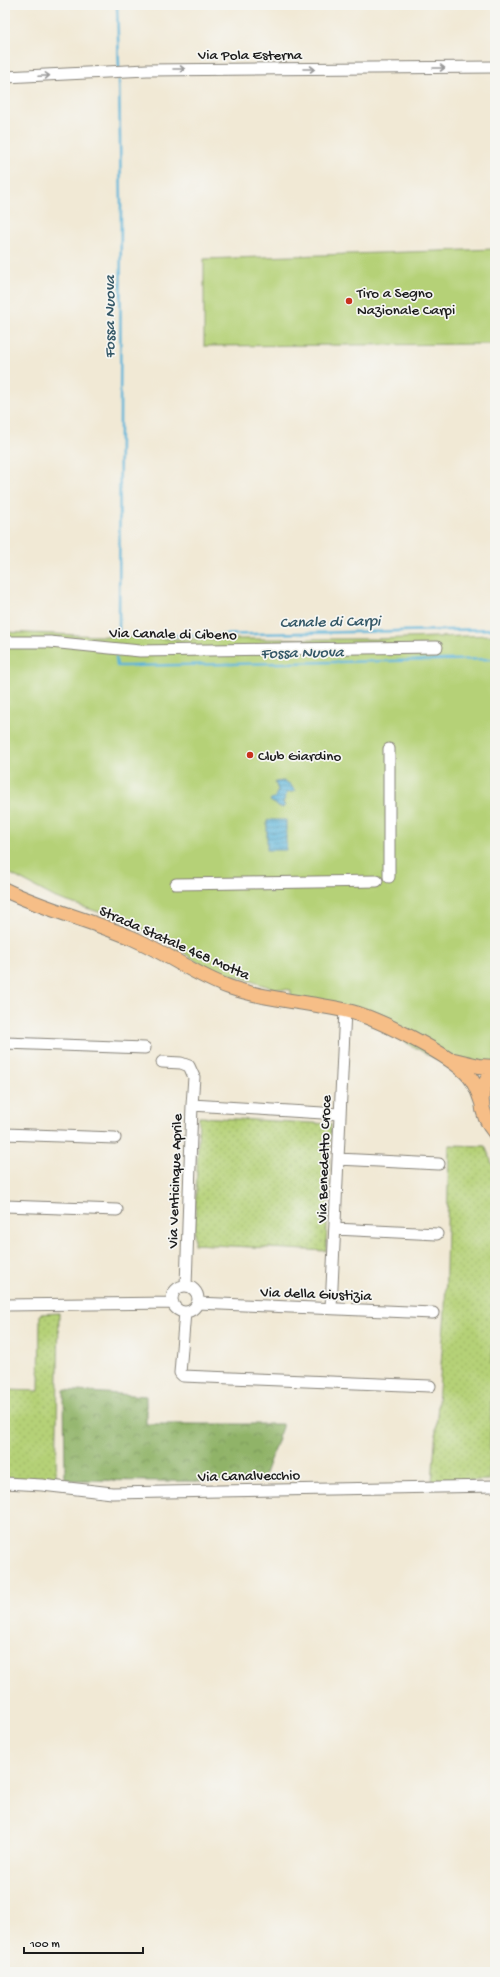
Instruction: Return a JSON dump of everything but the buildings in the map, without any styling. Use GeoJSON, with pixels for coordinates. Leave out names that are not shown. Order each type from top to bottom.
{"type":"FeatureCollection","features":[{"type":"Feature","properties":{"kind":"main road","name":"Strada Statale 468 Motta"},"geometry":{"type":"LineString","coordinates":[[5,890],[34,903],[138,940],[228,986],[260,996],[345,1010],[373,1020],[446,1058]]}},
{"type":"Feature","properties":{"kind":"main road"},"geometry":{"type":"LineString","coordinates":[[446,1058],[479,1066],[495,1067]]}},
{"type":"Feature","properties":{"kind":"main road"},"geometry":{"type":"LineString","coordinates":[[446,1058],[470,1077],[477,1088],[482,1103]]}},
{"type":"Feature","properties":{"kind":"main road"},"geometry":{"type":"LineString","coordinates":[[495,1072],[486,1082],[482,1093],[483,1114],[488,1125],[495,1133]]}},
{"type":"Feature","properties":{"kind":"street","name":"Via Pola Esterna"},"geometry":{"type":"LineString","coordinates":[[5,77],[127,71],[495,67]]}},
{"type":"Feature","properties":{"kind":"street","name":"Via Canale di Cibeno"},"geometry":{"type":"LineString","coordinates":[[5,642],[50,642],[140,651],[437,647]]}},
{"type":"Feature","properties":{"kind":"street"},"geometry":{"type":"LineString","coordinates":[[389,749],[389,877]]}},
{"type":"Feature","properties":{"kind":"street"},"geometry":{"type":"LineString","coordinates":[[176,884],[377,881]]}},
{"type":"Feature","properties":{"kind":"street","name":"Via Benedetto Croce"},"geometry":{"type":"LineString","coordinates":[[331,1308],[345,1010]]}},
{"type":"Feature","properties":{"kind":"street"},"geometry":{"type":"LineString","coordinates":[[5,1043],[145,1048]]}},
{"type":"Feature","properties":{"kind":"street"},"geometry":{"type":"LineString","coordinates":[[162,1062],[181,1063],[189,1066],[194,1076],[192,1105]]}},
{"type":"Feature","properties":{"kind":"street","name":"Via Venticinque Aprile"},"geometry":{"type":"LineString","coordinates":[[186,1286],[192,1105],[339,1114]]}},
{"type":"Feature","properties":{"kind":"street"},"geometry":{"type":"LineString","coordinates":[[5,1134],[115,1138]]}},
{"type":"Feature","properties":{"kind":"street"},"geometry":{"type":"LineString","coordinates":[[338,1159],[439,1164]]}},
{"type":"Feature","properties":{"kind":"street"},"geometry":{"type":"LineString","coordinates":[[5,1206],[117,1210]]}},
{"type":"Feature","properties":{"kind":"street"},"geometry":{"type":"LineString","coordinates":[[335,1228],[437,1234]]}},
{"type":"Feature","properties":{"kind":"street"},"geometry":{"type":"LineString","coordinates":[[186,1286],[196,1292],[198,1303],[195,1308],[185,1312],[180,1311],[173,1303],[174,1294],[177,1290],[186,1286]]}},
{"type":"Feature","properties":{"kind":"street"},"geometry":{"type":"LineString","coordinates":[[5,1305],[173,1303]]}},
{"type":"Feature","properties":{"kind":"street","name":"Via della Giustizia"},"geometry":{"type":"LineString","coordinates":[[198,1303],[433,1313]]}},
{"type":"Feature","properties":{"kind":"street"},"geometry":{"type":"LineString","coordinates":[[185,1312],[180,1373],[183,1376],[430,1386]]}},
{"type":"Feature","properties":{"kind":"street","name":"Via Canalvecchio"},"geometry":{"type":"LineString","coordinates":[[5,1483],[42,1485],[112,1493],[494,1486]]}},
{"type":"Feature","properties":{"kind":"green space","name":"Tiro a Segno Nazionale Carpi"},"geometry":{"type":"Polygon","coordinates":[[[495,249],[495,344],[204,346],[204,259],[495,249]]]}},
{"type":"Feature","properties":{"kind":"green space","name":"Club Giardino"},"geometry":{"type":"Polygon","coordinates":[[[5,632],[171,639],[376,639],[495,635],[495,1062],[467,1076],[359,1017],[291,1004],[291,990],[272,988],[200,964],[183,952],[126,921],[56,898],[5,871],[5,632]]]}},
{"type":"Feature","properties":{"kind":"green space"},"geometry":{"type":"Polygon","coordinates":[[[199,1117],[331,1124],[326,1251],[194,1244],[199,1117]]]}},
{"type":"Feature","properties":{"kind":"green space"},"geometry":{"type":"Polygon","coordinates":[[[449,1145],[485,1146],[495,1170],[495,1254],[489,1480],[432,1482],[445,1311],[449,1145]]]}},
{"type":"Feature","properties":{"kind":"green space"},"geometry":{"type":"Polygon","coordinates":[[[59,1313],[56,1485],[5,1481],[5,1390],[39,1391],[40,1314],[59,1313]]]}},
{"type":"Feature","properties":{"kind":"green space"},"geometry":{"type":"Polygon","coordinates":[[[64,1390],[146,1396],[146,1424],[282,1424],[282,1427],[262,1482],[65,1480],[64,1390]]]}},
{"type":"Feature","properties":{"kind":"water"},"geometry":{"type":"Polygon","coordinates":[[[283,781],[290,784],[295,791],[287,793],[283,803],[285,806],[282,808],[270,801],[271,799],[274,799],[278,790],[275,782],[283,781]]]}},
{"type":"Feature","properties":{"kind":"water"},"geometry":{"type":"Polygon","coordinates":[[[267,820],[286,820],[286,850],[267,850],[267,820]]]}},
{"type":"Feature","properties":{"kind":"waterway","name":"Fossa Nuova"},"geometry":{"type":"LineString","coordinates":[[117,5],[119,68]]}},
{"type":"Feature","properties":{"kind":"waterway","name":"Fossa Nuova"},"geometry":{"type":"LineString","coordinates":[[119,75],[121,205],[119,630]]}},
{"type":"Feature","properties":{"kind":"waterway","name":"Canale di Carpi"},"geometry":{"type":"LineString","coordinates":[[165,636],[495,629]]}},
{"type":"Feature","properties":{"kind":"waterway","name":"Fossa Nuova"},"geometry":{"type":"LineString","coordinates":[[116,658],[117,666],[495,659]]}},
{"type":"Feature","properties":{"kind":"place","name":"Tiro a Segno Nazionale Carpi"},"geometry":{"type":"Point","coordinates":[349,301]}},
{"type":"Feature","properties":{"kind":"place","name":"Club Giardino"},"geometry":{"type":"Point","coordinates":[250,755]}}]}
